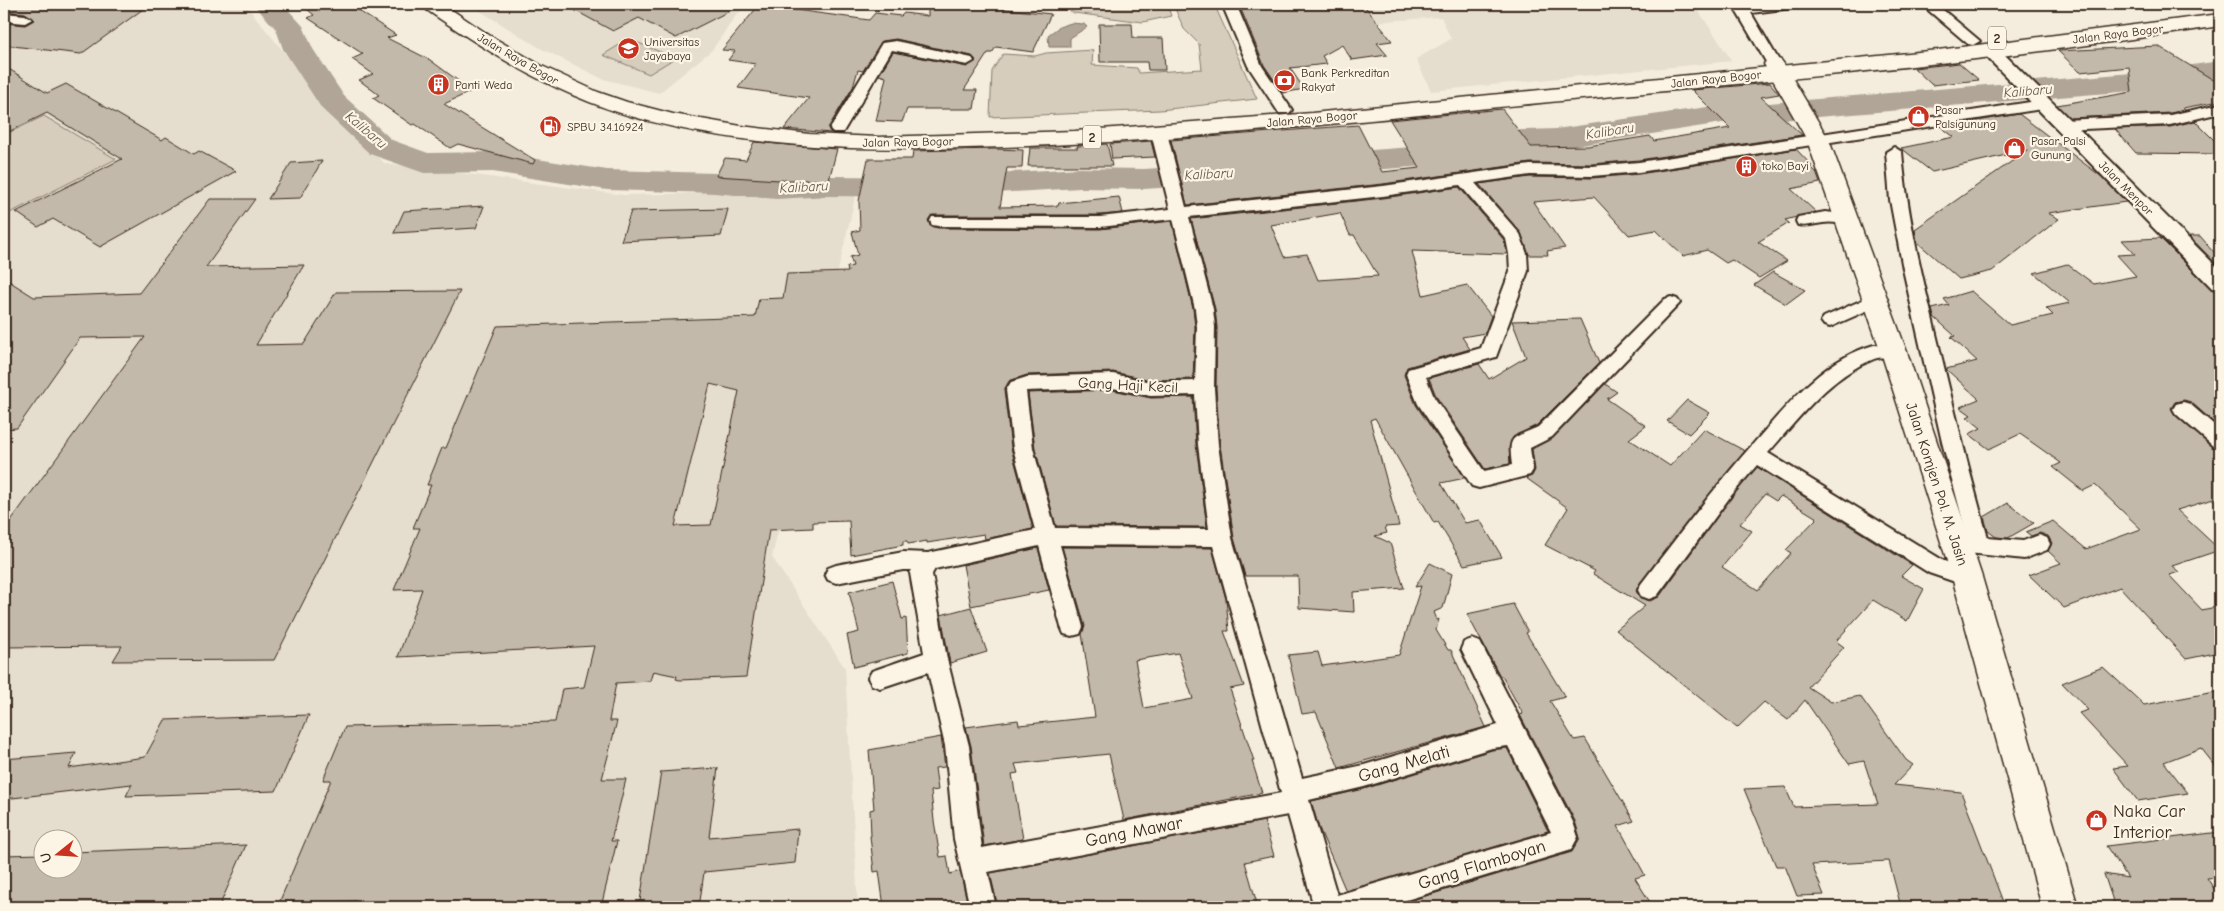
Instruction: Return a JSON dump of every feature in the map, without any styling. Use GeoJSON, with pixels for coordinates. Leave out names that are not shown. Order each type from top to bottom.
{"type":"FeatureCollection","features":[{"type":"Feature","properties":{"kind":"main road","name":"Jalan Raya Bogor"},"geometry":{"type":"LineString","coordinates":[[431,4],[506,55],[550,80],[588,95],[651,107],[838,129],[894,132],[1116,123],[1777,69]]}},
{"type":"Feature","properties":{"kind":"main road","name":"Jalan Raya Bogor"},"geometry":{"type":"LineString","coordinates":[[456,4],[558,66],[651,107],[724,130],[833,142],[894,144],[1159,133],[1777,69],[2210,17]]}},
{"type":"Feature","properties":{"kind":"main road","name":"Jalan Komjen Pol. M. Jasin"},"geometry":{"type":"LineString","coordinates":[[1777,69],[1799,104],[1818,140],[1894,352],[1968,544],[1967,577],[2060,907]]}},
{"type":"Feature","properties":{"kind":"street"},"geometry":{"type":"LineString","coordinates":[[1229,4],[1255,66],[1284,110]]}},
{"type":"Feature","properties":{"kind":"street"},"geometry":{"type":"LineString","coordinates":[[1777,69],[1741,7],[1792,4]]}},
{"type":"Feature","properties":{"kind":"street"},"geometry":{"type":"LineString","coordinates":[[1928,4],[1981,45]]}},
{"type":"Feature","properties":{"kind":"street"},"geometry":{"type":"LineString","coordinates":[[4,17],[26,19]]}},
{"type":"Feature","properties":{"kind":"street"},"geometry":{"type":"LineString","coordinates":[[896,45],[906,31]]}},
{"type":"Feature","properties":{"kind":"street"},"geometry":{"type":"LineString","coordinates":[[838,129],[885,48],[896,45],[967,61]]}},
{"type":"Feature","properties":{"kind":"street","name":"Jalan Menpor"},"geometry":{"type":"LineString","coordinates":[[1981,45],[2220,283]]}},
{"type":"Feature","properties":{"kind":"street"},"geometry":{"type":"LineString","coordinates":[[938,221],[1100,222],[1465,181],[1530,170],[1603,171],[1818,140],[2038,100]]}},
{"type":"Feature","properties":{"kind":"street"},"geometry":{"type":"LineString","coordinates":[[2063,125],[2170,120],[2220,109]]}},
{"type":"Feature","properties":{"kind":"street"},"geometry":{"type":"LineString","coordinates":[[1159,133],[1169,167],[1178,213],[1204,308],[1206,327],[1204,388],[1208,445],[1221,538],[1327,907]]}},
{"type":"Feature","properties":{"kind":"street"},"geometry":{"type":"LineString","coordinates":[[1894,152],[1896,178],[1908,252],[1961,484],[1968,544],[2024,550],[2039,544]]}},
{"type":"Feature","properties":{"kind":"street"},"geometry":{"type":"LineString","coordinates":[[1465,181],[1514,238],[1518,271],[1489,352],[1415,374],[1425,400],[1479,480],[1523,470],[1519,444],[1545,432],[1671,303]]}},
{"type":"Feature","properties":{"kind":"street"},"geometry":{"type":"LineString","coordinates":[[1804,221],[1825,217],[1847,220]]}},
{"type":"Feature","properties":{"kind":"street"},"geometry":{"type":"LineString","coordinates":[[1830,321],[1876,300]]}},
{"type":"Feature","properties":{"kind":"street"},"geometry":{"type":"LineString","coordinates":[[1649,590],[1718,498],[1804,399],[1838,369],[1874,351],[1894,352]]}},
{"type":"Feature","properties":{"kind":"street","name":"Gang Haji Kecil"},"geometry":{"type":"LineString","coordinates":[[1046,536],[1023,448],[1015,395],[1018,387],[1022,385],[1113,381],[1148,389],[1204,388]]}},
{"type":"Feature","properties":{"kind":"street"},"geometry":{"type":"LineString","coordinates":[[2183,409],[2220,441]]}},
{"type":"Feature","properties":{"kind":"street"},"geometry":{"type":"LineString","coordinates":[[1755,454],[1937,567],[1967,577]]}},
{"type":"Feature","properties":{"kind":"street"},"geometry":{"type":"LineString","coordinates":[[836,574],[904,561],[928,562],[1046,536],[1221,538]]}},
{"type":"Feature","properties":{"kind":"street"},"geometry":{"type":"LineString","coordinates":[[1046,536],[1072,627]]}},
{"type":"Feature","properties":{"kind":"street"},"geometry":{"type":"LineString","coordinates":[[928,562],[921,573],[936,659],[956,746],[967,839],[983,907]]}},
{"type":"Feature","properties":{"kind":"street","name":"Gang Flamboyan"},"geometry":{"type":"LineString","coordinates":[[1340,907],[1562,840],[1565,837],[1564,831],[1472,649]]}},
{"type":"Feature","properties":{"kind":"street"},"geometry":{"type":"LineString","coordinates":[[880,678],[936,659]]}},
{"type":"Feature","properties":{"kind":"street","name":"Gang Melati"},"geometry":{"type":"LineString","coordinates":[[1294,797],[1492,737],[1514,734]]}},
{"type":"Feature","properties":{"kind":"street","name":"Gang Mawar"},"geometry":{"type":"LineString","coordinates":[[972,862],[1294,797]]}},
{"type":"Feature","properties":{"kind":"shaded area"},"geometry":{"type":"Polygon","coordinates":[[[133,4],[245,4],[292,62],[384,163],[624,195],[857,189],[772,557],[845,668],[858,907],[4,907],[4,17],[68,24],[133,4]]]}},
{"type":"Feature","properties":{"kind":"shaded area","name":"Universitas Jayabaya"},"geometry":{"type":"Polygon","coordinates":[[[469,4],[752,4],[737,14],[712,50],[659,93],[603,79],[540,48],[469,4]]]}},
{"type":"Feature","properties":{"kind":"shaded area"},"geometry":{"type":"Polygon","coordinates":[[[1057,4],[1167,4],[1171,16],[1143,22],[1074,13],[1057,4]]]}},
{"type":"Feature","properties":{"kind":"shaded area"},"geometry":{"type":"Polygon","coordinates":[[[1173,4],[1214,4],[1257,99],[1160,110],[990,117],[992,71],[1003,54],[1035,56],[1046,53],[1093,50],[1092,65],[1137,68],[1139,73],[1202,69],[1199,44],[1184,29],[1173,4]]]}},
{"type":"Feature","properties":{"kind":"shaded area"},"geometry":{"type":"Polygon","coordinates":[[[1281,4],[1694,4],[1732,61],[1431,91],[1416,59],[1451,39],[1441,17],[1291,28],[1281,4]]]}},
{"type":"Feature","properties":{"kind":"shaded area"},"geometry":{"type":"Polygon","coordinates":[[[1071,23],[1084,24],[1087,27],[1070,38],[1070,47],[1049,47],[1048,35],[1059,27],[1071,23]]]}},
{"type":"Feature","properties":{"kind":"shaded area"},"geometry":{"type":"Polygon","coordinates":[[[629,39],[675,58],[649,74],[603,55],[629,39]]]}},
{"type":"Feature","properties":{"kind":"shaded area"},"geometry":{"type":"Polygon","coordinates":[[[44,116],[116,159],[4,216],[4,135],[44,116]]]}},
{"type":"Feature","properties":{"kind":"building"},"geometry":{"type":"Polygon","coordinates":[[[4,4],[150,4],[81,54],[4,45],[4,23],[25,25],[34,20],[25,13],[4,11],[4,4]]]}},
{"type":"Feature","properties":{"kind":"building"},"geometry":{"type":"Polygon","coordinates":[[[301,4],[348,4],[396,35],[387,38],[430,60],[472,91],[444,104],[535,160],[533,164],[458,144],[450,148],[415,124],[412,125],[373,98],[379,95],[359,80],[373,74],[352,59],[363,54],[308,18],[314,15],[301,4]]]}},
{"type":"Feature","properties":{"kind":"building"},"geometry":{"type":"Polygon","coordinates":[[[563,4],[743,4],[676,38],[639,18],[613,31],[563,4]]]}},
{"type":"Feature","properties":{"kind":"building"},"geometry":{"type":"Polygon","coordinates":[[[928,4],[963,4],[1051,14],[1033,52],[996,47],[992,53],[988,53],[964,90],[977,90],[974,109],[907,109],[902,122],[876,121],[886,77],[879,75],[893,52],[967,67],[976,60],[972,56],[896,39],[882,41],[863,71],[858,70],[853,87],[828,128],[831,133],[784,129],[809,98],[738,88],[756,64],[728,60],[735,51],[722,50],[759,5],[869,20],[875,13],[901,16],[904,13],[928,16],[928,4]]]}},
{"type":"Feature","properties":{"kind":"building"},"geometry":{"type":"Polygon","coordinates":[[[1273,4],[1276,6],[1363,4],[1392,41],[1377,43],[1387,55],[1352,60],[1342,45],[1322,56],[1327,64],[1290,68],[1304,89],[1283,93],[1264,65],[1240,7],[1273,4]]]}},
{"type":"Feature","properties":{"kind":"building"},"geometry":{"type":"Polygon","coordinates":[[[1099,24],[1132,24],[1133,38],[1163,38],[1165,70],[1148,70],[1147,62],[1100,62],[1099,24]]]}},
{"type":"Feature","properties":{"kind":"building"},"geometry":{"type":"Polygon","coordinates":[[[2158,46],[2220,84],[2220,101],[2183,108],[2185,110],[2170,113],[2070,118],[2057,105],[2132,92],[2129,67],[2080,72],[2058,51],[2158,46]]]}},
{"type":"Feature","properties":{"kind":"building"},"geometry":{"type":"Polygon","coordinates":[[[1959,63],[1979,80],[1932,85],[1914,68],[1959,63]]]}},
{"type":"Feature","properties":{"kind":"building"},"geometry":{"type":"Polygon","coordinates":[[[4,66],[47,93],[66,84],[162,140],[166,137],[194,154],[199,151],[236,171],[100,247],[53,219],[38,227],[16,212],[122,159],[47,113],[4,134],[4,66]]]}},
{"type":"Feature","properties":{"kind":"building"},"geometry":{"type":"Polygon","coordinates":[[[1770,83],[1779,94],[1761,97],[1802,135],[1639,160],[1592,164],[1530,163],[1383,184],[1187,205],[1171,140],[1358,125],[1382,172],[1420,168],[1390,120],[1502,109],[1531,147],[1588,146],[1650,136],[1654,141],[1730,128],[1692,90],[1770,83]]]}},
{"type":"Feature","properties":{"kind":"building"},"geometry":{"type":"Polygon","coordinates":[[[2019,114],[2102,177],[2126,202],[2048,213],[2059,219],[1992,271],[1959,279],[1917,242],[1915,229],[2028,150],[1932,172],[1901,148],[1954,137],[1941,127],[2019,114]]]}},
{"type":"Feature","properties":{"kind":"building"},"geometry":{"type":"Polygon","coordinates":[[[2195,121],[2220,146],[2220,154],[2136,153],[2115,129],[2170,127],[2195,121]]]}},
{"type":"Feature","properties":{"kind":"building"},"geometry":{"type":"Polygon","coordinates":[[[1151,141],[1155,157],[1112,159],[1110,144],[1151,141]]]}},
{"type":"Feature","properties":{"kind":"building"},"geometry":{"type":"Polygon","coordinates":[[[754,142],[837,149],[829,180],[779,180],[716,176],[725,158],[746,160],[754,142]]]}},
{"type":"Feature","properties":{"kind":"building"},"geometry":{"type":"Polygon","coordinates":[[[1107,144],[1112,166],[1028,166],[1030,148],[1078,148],[1077,146],[1107,144]]]}},
{"type":"Feature","properties":{"kind":"building"},"geometry":{"type":"Polygon","coordinates":[[[1796,149],[1812,166],[1810,166],[1816,172],[1820,183],[1791,189],[1816,212],[1785,220],[1789,223],[1758,242],[1787,261],[1759,278],[1732,260],[1726,263],[1707,250],[1683,256],[1656,230],[1629,235],[1594,197],[1533,202],[1565,248],[1547,251],[1548,255],[1529,255],[1521,233],[1479,184],[1530,177],[1592,178],[1639,174],[1796,149]]]}},
{"type":"Feature","properties":{"kind":"building"},"geometry":{"type":"Polygon","coordinates":[[[1023,150],[1022,168],[1007,168],[1000,207],[1058,206],[1059,203],[1119,197],[1123,213],[1100,215],[932,215],[928,220],[930,226],[938,228],[1100,229],[1172,221],[1193,309],[1195,327],[1193,379],[1151,380],[1113,372],[1027,375],[1009,381],[1004,390],[1011,448],[1033,529],[985,539],[984,534],[927,543],[927,541],[908,544],[907,541],[903,541],[903,545],[851,555],[849,521],[813,522],[813,528],[769,530],[746,677],[680,680],[676,679],[677,676],[653,671],[650,681],[616,683],[609,721],[617,721],[602,779],[626,779],[611,841],[617,841],[601,907],[356,907],[356,901],[279,903],[331,780],[323,780],[345,727],[555,722],[562,689],[584,687],[594,646],[398,657],[422,589],[394,590],[420,528],[413,528],[431,485],[427,485],[442,448],[446,448],[497,326],[755,317],[759,299],[783,298],[787,274],[848,272],[847,267],[853,266],[850,257],[858,255],[852,232],[860,230],[859,201],[868,159],[912,159],[913,151],[1023,150]],[[710,384],[675,526],[711,525],[739,391],[710,384]]]}},
{"type":"Feature","properties":{"kind":"building"},"geometry":{"type":"Polygon","coordinates":[[[322,161],[300,198],[268,199],[291,163],[322,161]]]}},
{"type":"Feature","properties":{"kind":"building"},"geometry":{"type":"Polygon","coordinates":[[[1459,187],[1504,240],[1507,254],[1412,251],[1423,295],[1467,285],[1491,316],[1485,333],[1462,337],[1470,349],[1407,367],[1404,375],[1416,405],[1465,478],[1441,483],[1465,523],[1480,520],[1502,557],[1464,565],[1438,522],[1434,523],[1375,418],[1370,420],[1399,526],[1385,527],[1387,533],[1375,536],[1390,543],[1404,588],[1353,592],[1354,612],[1299,608],[1298,576],[1245,576],[1234,538],[1220,445],[1216,388],[1217,327],[1215,309],[1191,219],[1383,198],[1459,187]],[[1340,213],[1271,225],[1284,257],[1307,254],[1318,280],[1378,276],[1354,235],[1350,235],[1340,213]]]}},
{"type":"Feature","properties":{"kind":"building"},"geometry":{"type":"Polygon","coordinates":[[[210,199],[255,199],[206,267],[304,265],[256,345],[304,344],[336,292],[460,291],[274,660],[113,661],[122,646],[4,647],[4,530],[145,337],[80,338],[17,428],[4,429],[4,278],[34,297],[139,293],[210,199]]]}},
{"type":"Feature","properties":{"kind":"building"},"geometry":{"type":"Polygon","coordinates":[[[484,206],[476,228],[394,233],[404,211],[484,206]]]}},
{"type":"Feature","properties":{"kind":"building"},"geometry":{"type":"Polygon","coordinates":[[[728,209],[721,236],[621,241],[631,211],[728,209]]]}},
{"type":"Feature","properties":{"kind":"building"},"geometry":{"type":"Polygon","coordinates":[[[2189,236],[2200,236],[2220,259],[2220,268],[2189,236]]]}},
{"type":"Feature","properties":{"kind":"building"},"geometry":{"type":"Polygon","coordinates":[[[2160,238],[2211,289],[2220,292],[2220,428],[2191,402],[2184,400],[2175,402],[2171,408],[2175,415],[2212,447],[2220,450],[2220,497],[2177,510],[2220,550],[2172,566],[2179,572],[2169,575],[2202,610],[2220,606],[2220,652],[2186,659],[2120,587],[2064,608],[2029,575],[2061,563],[2048,551],[2052,543],[2048,536],[2040,533],[2031,536],[2026,532],[2053,521],[2086,549],[2141,529],[2095,485],[2083,491],[2053,467],[2061,463],[2020,434],[1989,449],[1969,434],[1981,428],[1967,417],[1971,415],[1960,407],[1979,399],[1946,369],[1977,361],[1951,337],[1955,336],[1934,317],[1932,309],[1949,305],[1944,299],[1971,291],[2010,325],[2053,315],[2046,308],[2070,303],[2034,273],[2067,264],[2094,284],[2136,276],[2117,255],[2135,254],[2122,240],[2160,238]]]}},
{"type":"Feature","properties":{"kind":"building"},"geometry":{"type":"Polygon","coordinates":[[[1773,272],[1805,290],[1786,304],[1754,285],[1773,272]]]}},
{"type":"Feature","properties":{"kind":"building"},"geometry":{"type":"Polygon","coordinates":[[[1580,319],[1599,363],[1537,425],[1513,437],[1509,447],[1510,464],[1485,469],[1436,396],[1429,378],[1479,364],[1489,379],[1526,357],[1512,321],[1580,319]]]}},
{"type":"Feature","properties":{"kind":"building"},"geometry":{"type":"Polygon","coordinates":[[[1605,384],[1617,392],[1607,399],[1646,426],[1629,439],[1670,466],[1704,429],[1745,451],[1640,583],[1636,591],[1640,598],[1650,601],[1659,597],[1731,498],[1757,467],[1912,565],[1901,576],[1924,589],[1907,621],[1873,600],[1836,641],[1844,647],[1808,687],[1831,702],[1860,696],[1906,760],[1913,765],[1894,785],[1961,792],[2005,907],[1901,907],[1889,861],[1812,865],[1824,895],[1797,896],[1785,866],[1776,866],[1744,789],[1785,787],[1794,807],[1878,804],[1864,761],[1849,764],[1805,700],[1788,720],[1764,702],[1737,728],[1616,630],[1645,606],[1593,574],[1595,571],[1545,545],[1568,508],[1526,478],[1532,476],[1535,470],[1532,449],[1553,438],[1605,384]],[[1765,494],[1740,524],[1752,531],[1722,567],[1758,590],[1791,553],[1786,550],[1817,518],[1781,496],[1776,501],[1765,494]]]}},
{"type":"Feature","properties":{"kind":"building"},"geometry":{"type":"Polygon","coordinates":[[[1113,390],[1151,398],[1193,397],[1196,445],[1207,527],[1056,526],[1035,448],[1028,393],[1113,390]]]}},
{"type":"Feature","properties":{"kind":"building"},"geometry":{"type":"Polygon","coordinates":[[[1687,400],[1710,413],[1689,434],[1667,421],[1687,400]]]}},
{"type":"Feature","properties":{"kind":"building"},"geometry":{"type":"Polygon","coordinates":[[[2008,503],[2034,523],[2008,538],[1996,537],[1988,531],[1984,517],[2008,503]]]}},
{"type":"Feature","properties":{"kind":"building"},"geometry":{"type":"Polygon","coordinates":[[[1062,547],[1212,548],[1226,599],[1229,631],[1224,631],[1244,686],[1230,689],[1254,761],[1252,761],[1262,793],[1124,820],[1109,754],[1015,764],[1018,773],[1012,774],[1023,839],[984,846],[971,746],[966,727],[1018,720],[1019,725],[1095,717],[1082,634],[1085,626],[1062,547]],[[1178,653],[1135,660],[1144,708],[1193,699],[1178,653]]]}},
{"type":"Feature","properties":{"kind":"building"},"geometry":{"type":"Polygon","coordinates":[[[1038,548],[1049,590],[971,606],[963,565],[1038,548]]]}},
{"type":"Feature","properties":{"kind":"building"},"geometry":{"type":"Polygon","coordinates":[[[1430,563],[1452,574],[1443,608],[1434,612],[1437,620],[1439,619],[1436,630],[1448,650],[1451,650],[1486,727],[1339,768],[1316,712],[1302,714],[1288,655],[1318,652],[1322,666],[1399,655],[1421,586],[1415,587],[1430,563]]]}},
{"type":"Feature","properties":{"kind":"building"},"geometry":{"type":"Polygon","coordinates":[[[892,581],[902,619],[906,618],[908,653],[854,667],[847,635],[859,632],[849,592],[892,581]]]}},
{"type":"Feature","properties":{"kind":"building"},"geometry":{"type":"Polygon","coordinates":[[[1513,604],[1528,632],[1526,633],[1565,697],[1550,701],[1574,740],[1585,738],[1634,821],[1618,826],[1645,875],[1635,878],[1653,907],[1389,907],[1572,852],[1580,838],[1575,821],[1520,715],[1523,714],[1502,676],[1500,676],[1467,614],[1513,604]]]}},
{"type":"Feature","properties":{"kind":"building"},"geometry":{"type":"Polygon","coordinates":[[[971,607],[987,652],[950,663],[941,615],[971,607]]]}},
{"type":"Feature","properties":{"kind":"building"},"geometry":{"type":"Polygon","coordinates":[[[2103,667],[2144,705],[2220,691],[2220,772],[2201,748],[2164,762],[2188,793],[2138,801],[2113,768],[2128,766],[2079,713],[2088,710],[2062,683],[2103,667]]]}},
{"type":"Feature","properties":{"kind":"building"},"geometry":{"type":"Polygon","coordinates":[[[309,715],[276,791],[126,796],[132,784],[4,799],[4,759],[76,753],[69,768],[145,757],[165,720],[309,715]]]}},
{"type":"Feature","properties":{"kind":"building"},"geometry":{"type":"Polygon","coordinates":[[[941,737],[945,767],[935,768],[938,790],[931,791],[934,821],[940,857],[947,856],[950,874],[960,871],[968,905],[958,907],[884,907],[879,871],[874,872],[870,836],[870,810],[874,809],[869,750],[941,737]]]}},
{"type":"Feature","properties":{"kind":"building"},"geometry":{"type":"Polygon","coordinates":[[[1507,748],[1548,831],[1346,891],[1319,828],[1311,801],[1364,789],[1492,750],[1507,748]]]}},
{"type":"Feature","properties":{"kind":"building"},"geometry":{"type":"Polygon","coordinates":[[[718,768],[709,837],[798,829],[795,863],[704,872],[700,901],[639,907],[661,772],[718,768]]]}},
{"type":"Feature","properties":{"kind":"building"},"geometry":{"type":"Polygon","coordinates":[[[1264,821],[1274,856],[1245,862],[1258,907],[998,907],[990,873],[1264,821]]]}},
{"type":"Feature","properties":{"kind":"building"},"geometry":{"type":"Polygon","coordinates":[[[2220,832],[2220,877],[2207,878],[2220,898],[2220,907],[2115,907],[2104,874],[2128,878],[2106,846],[2220,832]]]}},
{"type":"Feature","properties":{"kind":"building"},"geometry":{"type":"Polygon","coordinates":[[[246,845],[219,907],[4,907],[4,855],[32,854],[32,878],[82,878],[82,852],[246,845]]]}},
{"type":"Feature","properties":{"kind":"waterway","name":"Kalibaru"},"geometry":{"type":"LineString","coordinates":[[267,4],[289,26],[298,49],[333,102],[381,147],[424,163],[493,162],[607,180],[715,183],[776,189],[829,186],[928,187],[1080,178],[1144,179],[1237,173]]}},
{"type":"Feature","properties":{"kind":"waterway","name":"Kalibaru"},"geometry":{"type":"LineString","coordinates":[[1319,164],[1439,155],[1494,141],[1556,139],[1735,112],[1769,112],[2144,81],[2220,70]]}},
{"type":"Feature","properties":{"kind":"place","name":"Universitas Jayabaya"},"geometry":{"type":"Point","coordinates":[628,49]}},
{"type":"Feature","properties":{"kind":"place","name":"Bank Perkreditan Rakyat"},"geometry":{"type":"Point","coordinates":[1285,80]}},
{"type":"Feature","properties":{"kind":"place","name":"Panti Weda"},"geometry":{"type":"Point","coordinates":[439,85]}},
{"type":"Feature","properties":{"kind":"place","name":"Pasar Palsigunung"},"geometry":{"type":"Point","coordinates":[1919,117]}},
{"type":"Feature","properties":{"kind":"place","name":"SPBU 34.16924"},"geometry":{"type":"Point","coordinates":[551,127]}},
{"type":"Feature","properties":{"kind":"place","name":"Pasar Palsi Gunung"},"geometry":{"type":"Point","coordinates":[2015,148]}},
{"type":"Feature","properties":{"kind":"place","name":"toko Bayi"},"geometry":{"type":"Point","coordinates":[1746,166]}},
{"type":"Feature","properties":{"kind":"place","name":"Naka Car Interior"},"geometry":{"type":"Point","coordinates":[2097,821]}}]}
